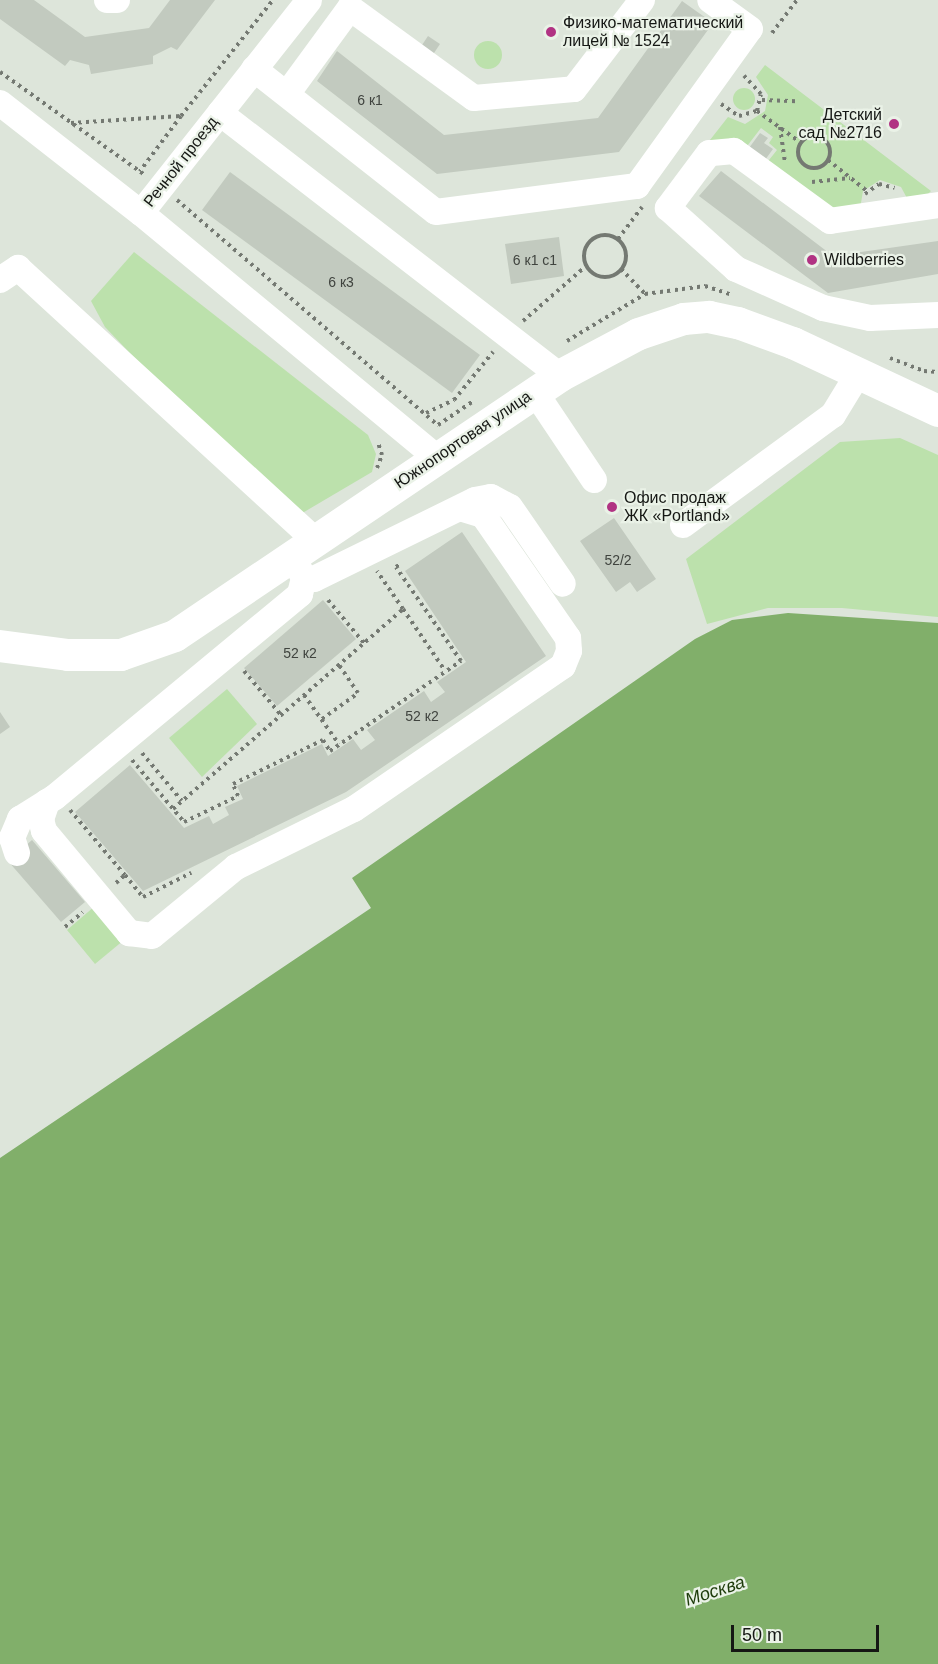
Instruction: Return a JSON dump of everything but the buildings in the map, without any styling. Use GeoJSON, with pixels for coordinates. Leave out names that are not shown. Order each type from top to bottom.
{"type":"FeatureCollection","features":[{"type":"Feature","properties":{"kind":"main road","name":"Южнопортовая улица"},"geometry":{"type":"LineString","coordinates":[[0,645],[68,655],[110,655],[152,646],[175,636],[303,558],[436,458],[548,384],[639,333],[684,319],[709,317],[793,343],[936,408]]}},
{"type":"Feature","properties":{"kind":"street"},"geometry":{"type":"LineString","coordinates":[[107,0],[117,0]]}},
{"type":"Feature","properties":{"kind":"street"},"geometry":{"type":"LineString","coordinates":[[287,94],[350,8],[474,98],[574,89],[642,0]]}},
{"type":"Feature","properties":{"kind":"street"},"geometry":{"type":"LineString","coordinates":[[254,69],[436,212],[637,186],[750,29],[710,0]]}},
{"type":"Feature","properties":{"kind":"street","name":"Речной проезд"},"geometry":{"type":"LineString","coordinates":[[0,104],[141,213],[254,69],[298,4]]}},
{"type":"Feature","properties":{"kind":"street"},"geometry":{"type":"LineString","coordinates":[[220,113],[548,384],[594,480]]}},
{"type":"Feature","properties":{"kind":"street"},"geometry":{"type":"LineString","coordinates":[[938,205],[830,221],[734,151],[709,153],[668,208],[736,270],[823,308],[870,318],[938,315]]}},
{"type":"Feature","properties":{"kind":"street"},"geometry":{"type":"LineString","coordinates":[[141,213],[436,458]]}},
{"type":"Feature","properties":{"kind":"street"},"geometry":{"type":"LineString","coordinates":[[0,280],[18,268],[303,558],[314,579],[482,497],[506,502],[563,584]]}},
{"type":"Feature","properties":{"kind":"street"},"geometry":{"type":"LineString","coordinates":[[683,525],[833,415],[858,374]]}},
{"type":"Feature","properties":{"kind":"street"},"geometry":{"type":"LineString","coordinates":[[47,802],[41,819],[44,831],[129,933],[152,936],[236,867],[354,809],[563,666],[569,651],[568,638],[483,515],[460,508]]}},
{"type":"Feature","properties":{"kind":"street"},"geometry":{"type":"LineString","coordinates":[[18,853],[12,838],[15,825],[128,737],[300,594],[303,558]]}},
{"type":"Feature","properties":{"kind":"path"},"geometry":{"type":"LineString","coordinates":[[140,171],[273,0]]}},
{"type":"Feature","properties":{"kind":"path"},"geometry":{"type":"LineString","coordinates":[[0,72],[162,186],[415,402]]}},
{"type":"Feature","properties":{"kind":"path"},"geometry":{"type":"LineString","coordinates":[[742,74],[759,88],[762,100],[757,111]]}},
{"type":"Feature","properties":{"kind":"path"},"geometry":{"type":"LineString","coordinates":[[762,100],[796,101]]}},
{"type":"Feature","properties":{"kind":"path"},"geometry":{"type":"LineString","coordinates":[[720,103],[739,116],[757,111]]}},
{"type":"Feature","properties":{"kind":"path"},"geometry":{"type":"LineString","coordinates":[[757,111],[801,143]]}},
{"type":"Feature","properties":{"kind":"path"},"geometry":{"type":"LineString","coordinates":[[71,123],[181,116]]}},
{"type":"Feature","properties":{"kind":"path"},"geometry":{"type":"LineString","coordinates":[[780,127],[787,172]]}},
{"type":"Feature","properties":{"kind":"path"},"geometry":{"type":"LineString","coordinates":[[812,136],[822,138],[829,146],[828,160],[819,167],[804,165],[798,155],[801,143],[812,136]]}},
{"type":"Feature","properties":{"kind":"path"},"geometry":{"type":"LineString","coordinates":[[828,160],[867,191]]}},
{"type":"Feature","properties":{"kind":"path"},"geometry":{"type":"LineString","coordinates":[[809,182],[850,178]]}},
{"type":"Feature","properties":{"kind":"path"},"geometry":{"type":"LineString","coordinates":[[599,235],[618,239],[626,255],[621,269],[610,277],[592,273],[584,257],[591,240],[599,235]]}},
{"type":"Feature","properties":{"kind":"path"},"geometry":{"type":"LineString","coordinates":[[621,269],[645,294]]}},
{"type":"Feature","properties":{"kind":"path"},"geometry":{"type":"LineString","coordinates":[[366,554],[444,669]]}},
{"type":"Feature","properties":{"kind":"path"},"geometry":{"type":"LineString","coordinates":[[121,765],[130,758],[184,822],[238,796],[233,784],[323,740],[330,751],[461,661],[396,567],[406,560]]}},
{"type":"Feature","properties":{"kind":"path"},"geometry":{"type":"LineString","coordinates":[[328,600],[364,643]]}},
{"type":"Feature","properties":{"kind":"path"},"geometry":{"type":"LineString","coordinates":[[173,809],[402,609]]}},
{"type":"Feature","properties":{"kind":"path"},"geometry":{"type":"LineString","coordinates":[[322,719],[358,693],[339,665]]}},
{"type":"Feature","properties":{"kind":"path"},"geometry":{"type":"LineString","coordinates":[[244,671],[281,714]]}},
{"type":"Feature","properties":{"kind":"path"},"geometry":{"type":"LineString","coordinates":[[304,695],[339,744]]}},
{"type":"Feature","properties":{"kind":"path"},"geometry":{"type":"LineString","coordinates":[[128,737],[183,801]]}},
{"type":"Feature","properties":{"kind":"path"},"geometry":{"type":"LineString","coordinates":[[78,803],[70,811],[143,897],[196,871]]}},
{"type":"Feature","properties":{"kind":"path"},"geometry":{"type":"LineString","coordinates":[[65,927],[125,875]]}},
{"type":"Feature","properties":{"kind":"shaded area"},"geometry":{"type":"Polygon","coordinates":[[[488,41],[498,45],[502,55],[498,65],[488,69],[478,65],[474,55],[478,45],[488,41]]]}},
{"type":"Feature","properties":{"kind":"shaded area"},"geometry":{"type":"Polygon","coordinates":[[[765,65],[931,191],[926,196],[908,200],[901,187],[880,180],[863,191],[860,209],[832,213],[765,165],[777,150],[769,143],[773,137],[761,128],[744,150],[699,154],[728,117],[745,124],[765,111],[768,95],[756,77],[765,65]]]}},
{"type":"Feature","properties":{"kind":"shaded area"},"geometry":{"type":"Polygon","coordinates":[[[744,88],[752,91],[755,99],[752,107],[744,110],[736,107],[733,99],[736,91],[744,88]]]}},
{"type":"Feature","properties":{"kind":"shaded area"},"geometry":{"type":"Polygon","coordinates":[[[134,252],[368,435],[376,454],[372,472],[299,515],[174,399],[105,327],[91,301],[134,252]]]}},
{"type":"Feature","properties":{"kind":"shaded area"},"geometry":{"type":"Polygon","coordinates":[[[900,438],[938,455],[938,617],[842,608],[768,608],[707,624],[686,559],[840,442],[900,438]]]}},
{"type":"Feature","properties":{"kind":"shaded area"},"geometry":{"type":"Polygon","coordinates":[[[227,689],[257,724],[202,777],[169,738],[227,689]]]}},
{"type":"Feature","properties":{"kind":"shaded area"},"geometry":{"type":"Polygon","coordinates":[[[95,906],[124,940],[95,964],[67,930],[95,906]]]}},
{"type":"Feature","properties":{"kind":"water","name":"Москва"},"geometry":{"type":"Polygon","coordinates":[[[788,613],[938,623],[938,1664],[0,1664],[0,1158],[371,908],[352,878],[695,639],[732,620],[788,613]]]}},
{"type":"Feature","properties":{"kind":"place","name":"Физико-математический лицей № 1524"},"geometry":{"type":"Point","coordinates":[551,32]}},
{"type":"Feature","properties":{"kind":"place","name":"Детский сад №2716"},"geometry":{"type":"Point","coordinates":[894,124]}},
{"type":"Feature","properties":{"kind":"place","name":"Wildberries"},"geometry":{"type":"Point","coordinates":[812,260]}},
{"type":"Feature","properties":{"kind":"place","name":"Офис продаж ЖК «Portland»"},"geometry":{"type":"Point","coordinates":[612,507]}}]}
